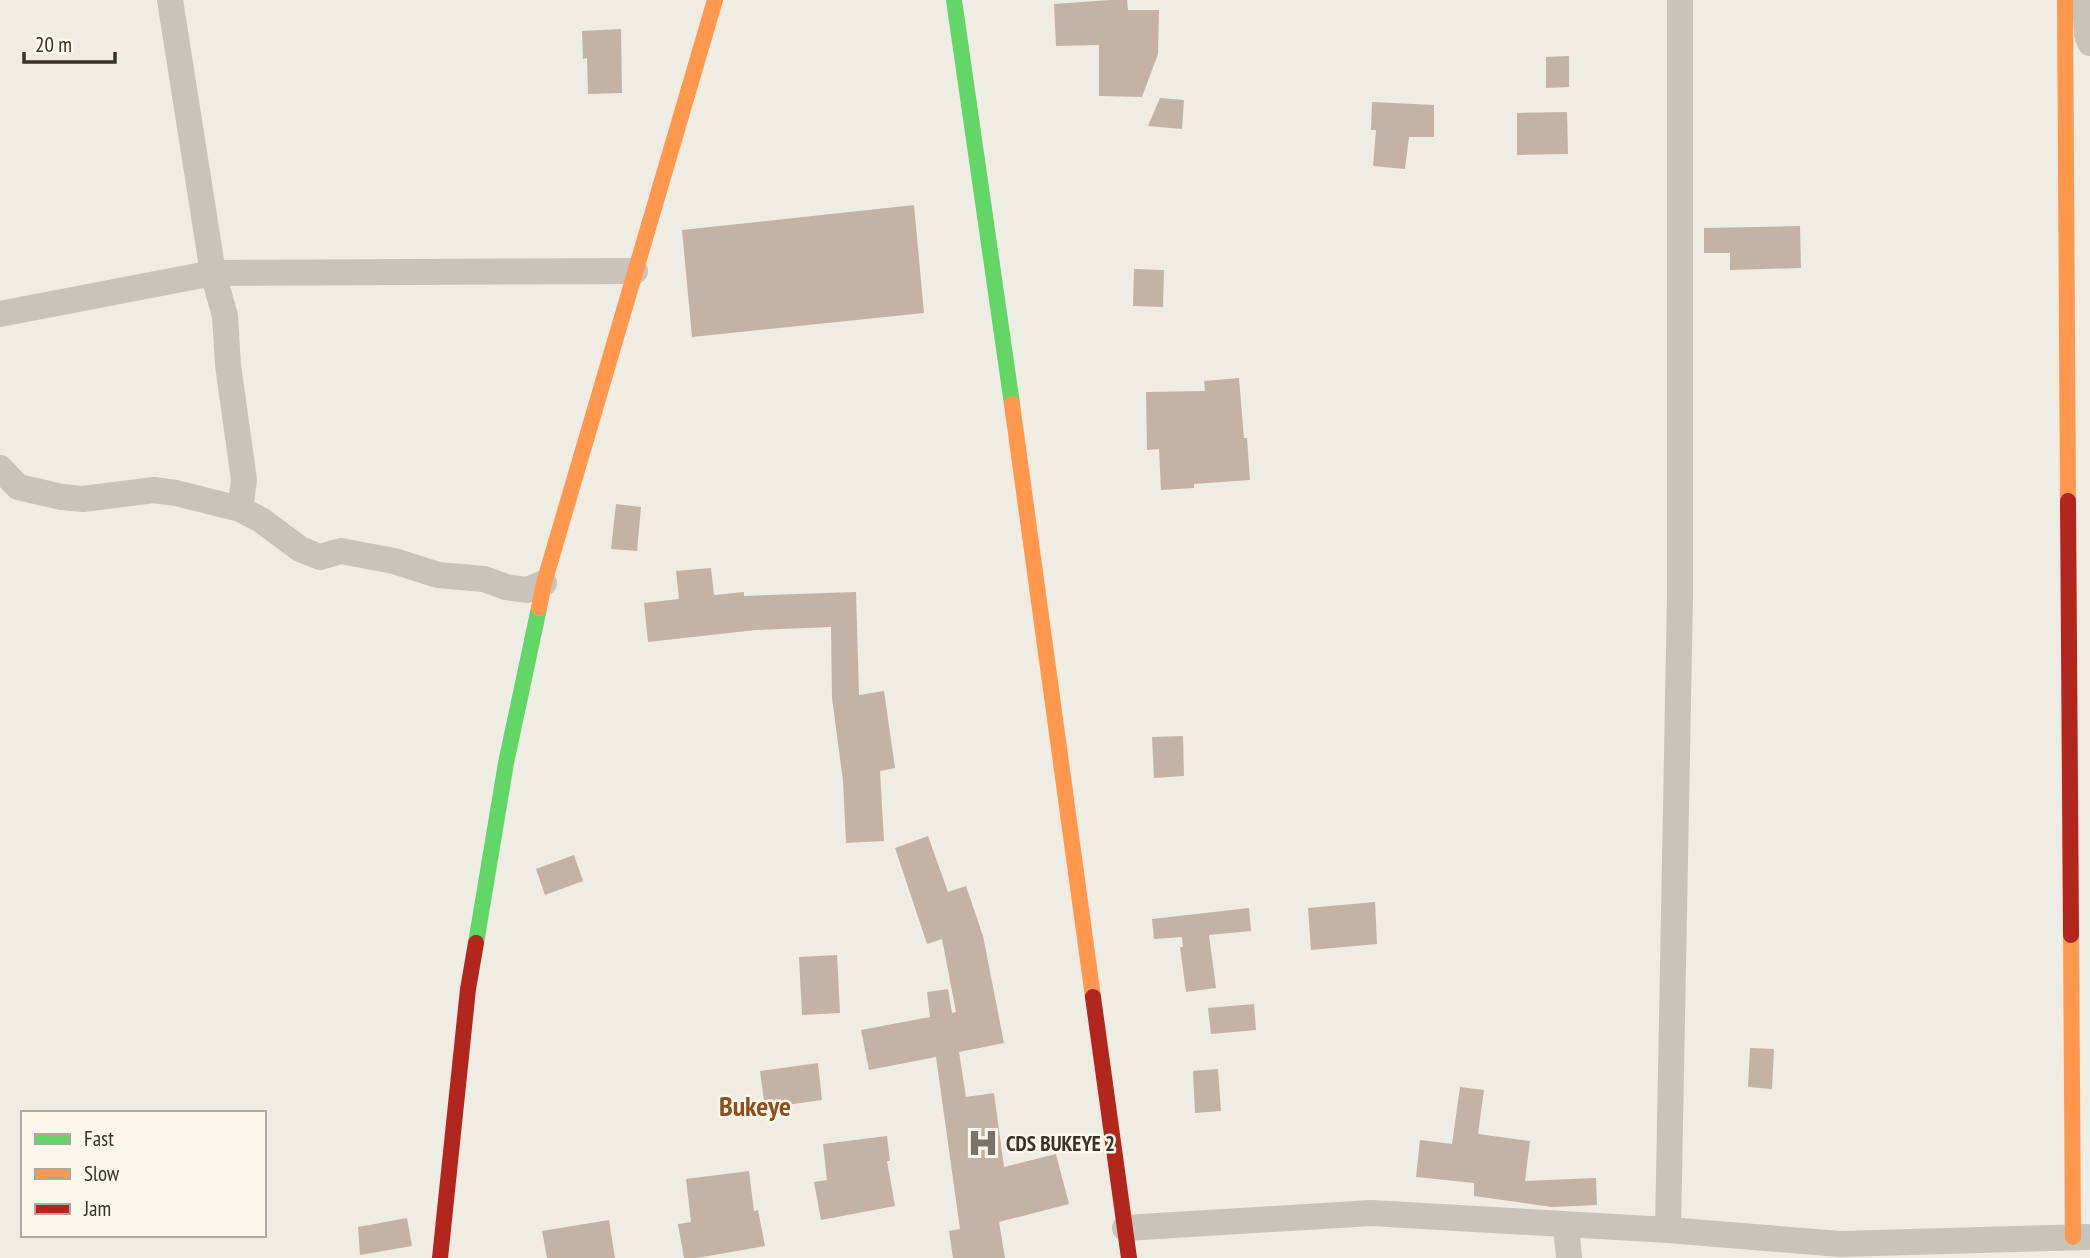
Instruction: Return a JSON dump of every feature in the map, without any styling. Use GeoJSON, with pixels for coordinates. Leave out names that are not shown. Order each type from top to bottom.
{"type":"FeatureCollection","features":[{"type":"Feature","properties":{"kind":"main road"},"geometry":{"type":"LineString","coordinates":[[440,1258],[468,989],[506,763],[544,583],[715,0]]}},
{"type":"Feature","properties":{"kind":"main road"},"geometry":{"type":"LineString","coordinates":[[954,0],[1129,1258]]}},
{"type":"Feature","properties":{"kind":"main road"},"geometry":{"type":"LineString","coordinates":[[2065,0],[2081,1237]]}},
{"type":"Feature","properties":{"kind":"street"},"geometry":{"type":"LineString","coordinates":[[170,0],[213,273],[225,316],[228,365],[244,480],[240,509]]}},
{"type":"Feature","properties":{"kind":"street"},"geometry":{"type":"LineString","coordinates":[[1668,1230],[1680,596],[1680,0]]}},
{"type":"Feature","properties":{"kind":"street"},"geometry":{"type":"LineString","coordinates":[[2085,0],[2090,44]]}},
{"type":"Feature","properties":{"kind":"street"},"geometry":{"type":"LineString","coordinates":[[0,314],[213,273],[635,271]]}},
{"type":"Feature","properties":{"kind":"street"},"geometry":{"type":"LineString","coordinates":[[0,468],[18,487],[62,496],[83,499],[154,490],[176,492],[240,509],[261,520],[300,549],[320,557],[341,551],[394,561],[438,575],[484,579],[506,587],[527,590],[544,583]]}},
{"type":"Feature","properties":{"kind":"street"},"geometry":{"type":"LineString","coordinates":[[1125,1228],[1371,1213],[1668,1230],[1845,1251],[2081,1237]]}},
{"type":"Feature","properties":{"kind":"street"},"geometry":{"type":"LineString","coordinates":[[1566,1225],[1569,1258]]}},
{"type":"Feature","properties":{"kind":"building"},"geometry":{"type":"Polygon","coordinates":[[[1127,0],[1128,10],[1159,10],[1158,54],[1142,97],[1099,96],[1099,45],[1056,46],[1054,4],[1127,0]]]}},
{"type":"Feature","properties":{"kind":"building"},"geometry":{"type":"Polygon","coordinates":[[[621,29],[622,93],[588,94],[587,58],[583,59],[582,31],[621,29]]]}},
{"type":"Feature","properties":{"kind":"building"},"geometry":{"type":"Polygon","coordinates":[[[1569,56],[1569,87],[1546,88],[1546,57],[1569,56]]]}},
{"type":"Feature","properties":{"kind":"building"},"geometry":{"type":"Polygon","coordinates":[[[1160,98],[1184,100],[1182,129],[1148,126],[1160,98]]]}},
{"type":"Feature","properties":{"kind":"building"},"geometry":{"type":"Polygon","coordinates":[[[1372,102],[1434,105],[1434,137],[1409,137],[1405,169],[1373,166],[1376,130],[1371,130],[1372,102]]]}},
{"type":"Feature","properties":{"kind":"building"},"geometry":{"type":"Polygon","coordinates":[[[1567,112],[1568,154],[1517,155],[1517,113],[1567,112]]]}},
{"type":"Feature","properties":{"kind":"building"},"geometry":{"type":"Polygon","coordinates":[[[914,205],[924,313],[692,337],[682,230],[914,205]]]}},
{"type":"Feature","properties":{"kind":"building"},"geometry":{"type":"Polygon","coordinates":[[[1800,226],[1801,268],[1730,270],[1730,253],[1704,253],[1704,228],[1800,226]]]}},
{"type":"Feature","properties":{"kind":"building"},"geometry":{"type":"Polygon","coordinates":[[[1134,269],[1164,270],[1163,307],[1133,306],[1134,269]]]}},
{"type":"Feature","properties":{"kind":"building"},"geometry":{"type":"Polygon","coordinates":[[[1239,378],[1250,480],[1194,484],[1194,488],[1161,490],[1159,449],[1147,450],[1146,392],[1205,391],[1204,381],[1239,378]]]}},
{"type":"Feature","properties":{"kind":"building"},"geometry":{"type":"Polygon","coordinates":[[[616,504],[641,507],[637,551],[611,549],[616,504]]]}},
{"type":"Feature","properties":{"kind":"building"},"geometry":{"type":"Polygon","coordinates":[[[711,568],[714,595],[744,592],[744,596],[856,592],[859,695],[884,691],[895,768],[880,771],[884,841],[846,843],[843,781],[832,698],[831,627],[756,630],[648,642],[644,603],[679,599],[676,571],[711,568]]]}},
{"type":"Feature","properties":{"kind":"building"},"geometry":{"type":"Polygon","coordinates":[[[1183,736],[1184,776],[1154,778],[1152,737],[1183,736]]]}},
{"type":"Feature","properties":{"kind":"building"},"geometry":{"type":"Polygon","coordinates":[[[928,836],[948,892],[966,886],[983,936],[1004,1043],[959,1052],[966,1097],[994,1093],[1004,1167],[1056,1154],[1069,1204],[999,1222],[1005,1258],[953,1258],[949,1231],[960,1229],[936,1057],[869,1070],[861,1030],[930,1017],[927,992],[948,989],[952,1013],[956,1012],[942,939],[927,944],[895,848],[928,836]]]}},
{"type":"Feature","properties":{"kind":"building"},"geometry":{"type":"Polygon","coordinates":[[[574,855],[583,881],[545,895],[536,869],[574,855]]]}},
{"type":"Feature","properties":{"kind":"building"},"geometry":{"type":"Polygon","coordinates":[[[1375,902],[1377,944],[1311,950],[1308,908],[1375,902]]]}},
{"type":"Feature","properties":{"kind":"building"},"geometry":{"type":"Polygon","coordinates":[[[1249,908],[1251,931],[1209,935],[1216,988],[1186,992],[1180,947],[1183,947],[1182,937],[1154,939],[1152,919],[1249,908]]]}},
{"type":"Feature","properties":{"kind":"building"},"geometry":{"type":"Polygon","coordinates":[[[837,955],[840,1013],[802,1015],[799,957],[837,955]]]}},
{"type":"Feature","properties":{"kind":"building"},"geometry":{"type":"Polygon","coordinates":[[[1254,1004],[1256,1030],[1211,1034],[1208,1008],[1254,1004]]]}},
{"type":"Feature","properties":{"kind":"building"},"geometry":{"type":"Polygon","coordinates":[[[1750,1048],[1774,1049],[1772,1089],[1748,1087],[1750,1048]]]}},
{"type":"Feature","properties":{"kind":"building"},"geometry":{"type":"Polygon","coordinates":[[[818,1063],[822,1100],[765,1108],[760,1071],[818,1063]]]}},
{"type":"Feature","properties":{"kind":"building"},"geometry":{"type":"Polygon","coordinates":[[[1218,1069],[1221,1111],[1195,1113],[1193,1071],[1218,1069]]]}},
{"type":"Feature","properties":{"kind":"building"},"geometry":{"type":"Polygon","coordinates":[[[1460,1087],[1484,1090],[1478,1134],[1530,1141],[1525,1181],[1596,1178],[1597,1205],[1552,1207],[1474,1196],[1474,1183],[1416,1177],[1420,1140],[1452,1144],[1460,1087]]]}},
{"type":"Feature","properties":{"kind":"building"},"geometry":{"type":"Polygon","coordinates":[[[887,1136],[890,1161],[887,1161],[895,1206],[821,1220],[814,1182],[827,1180],[823,1144],[887,1136]]]}},
{"type":"Feature","properties":{"kind":"building"},"geometry":{"type":"Polygon","coordinates":[[[749,1171],[754,1211],[758,1210],[765,1246],[684,1258],[678,1224],[691,1222],[686,1179],[749,1171]]]}},
{"type":"Feature","properties":{"kind":"building"},"geometry":{"type":"Polygon","coordinates":[[[407,1218],[412,1246],[360,1255],[358,1227],[407,1218]]]}},
{"type":"Feature","properties":{"kind":"building"},"geometry":{"type":"Polygon","coordinates":[[[609,1220],[615,1258],[547,1258],[542,1231],[609,1220]]]}},
{"type":"Feature","properties":{"kind":"traffic: fast"},"geometry":{"type":"LineString","coordinates":[[954,0],[1012,404]]}},
{"type":"Feature","properties":{"kind":"traffic: fast"},"geometry":{"type":"LineString","coordinates":[[476,943],[506,763],[539,608]]}},
{"type":"Feature","properties":{"kind":"traffic: slow"},"geometry":{"type":"LineString","coordinates":[[539,608],[544,583],[715,0]]}},
{"type":"Feature","properties":{"kind":"traffic: slow"},"geometry":{"type":"LineString","coordinates":[[2065,0],[2068,501]]}},
{"type":"Feature","properties":{"kind":"traffic: slow"},"geometry":{"type":"LineString","coordinates":[[1012,404],[1093,997]]}},
{"type":"Feature","properties":{"kind":"traffic: slow"},"geometry":{"type":"LineString","coordinates":[[2071,935],[2073,1237]]}},
{"type":"Feature","properties":{"kind":"traffic: jam"},"geometry":{"type":"LineString","coordinates":[[2068,501],[2071,935]]}},
{"type":"Feature","properties":{"kind":"traffic: jam"},"geometry":{"type":"LineString","coordinates":[[440,1258],[468,989],[476,943]]}},
{"type":"Feature","properties":{"kind":"traffic: jam"},"geometry":{"type":"LineString","coordinates":[[1093,997],[1129,1258]]}},
{"type":"Feature","properties":{"kind":"place","name":"CDS BUKEYE 2"},"geometry":{"type":"Point","coordinates":[983,1143]}},
{"type":"Feature","properties":{"kind":"district","name":"Bukeye"},"geometry":{"type":"Point","coordinates":[755,1105]}}]}
